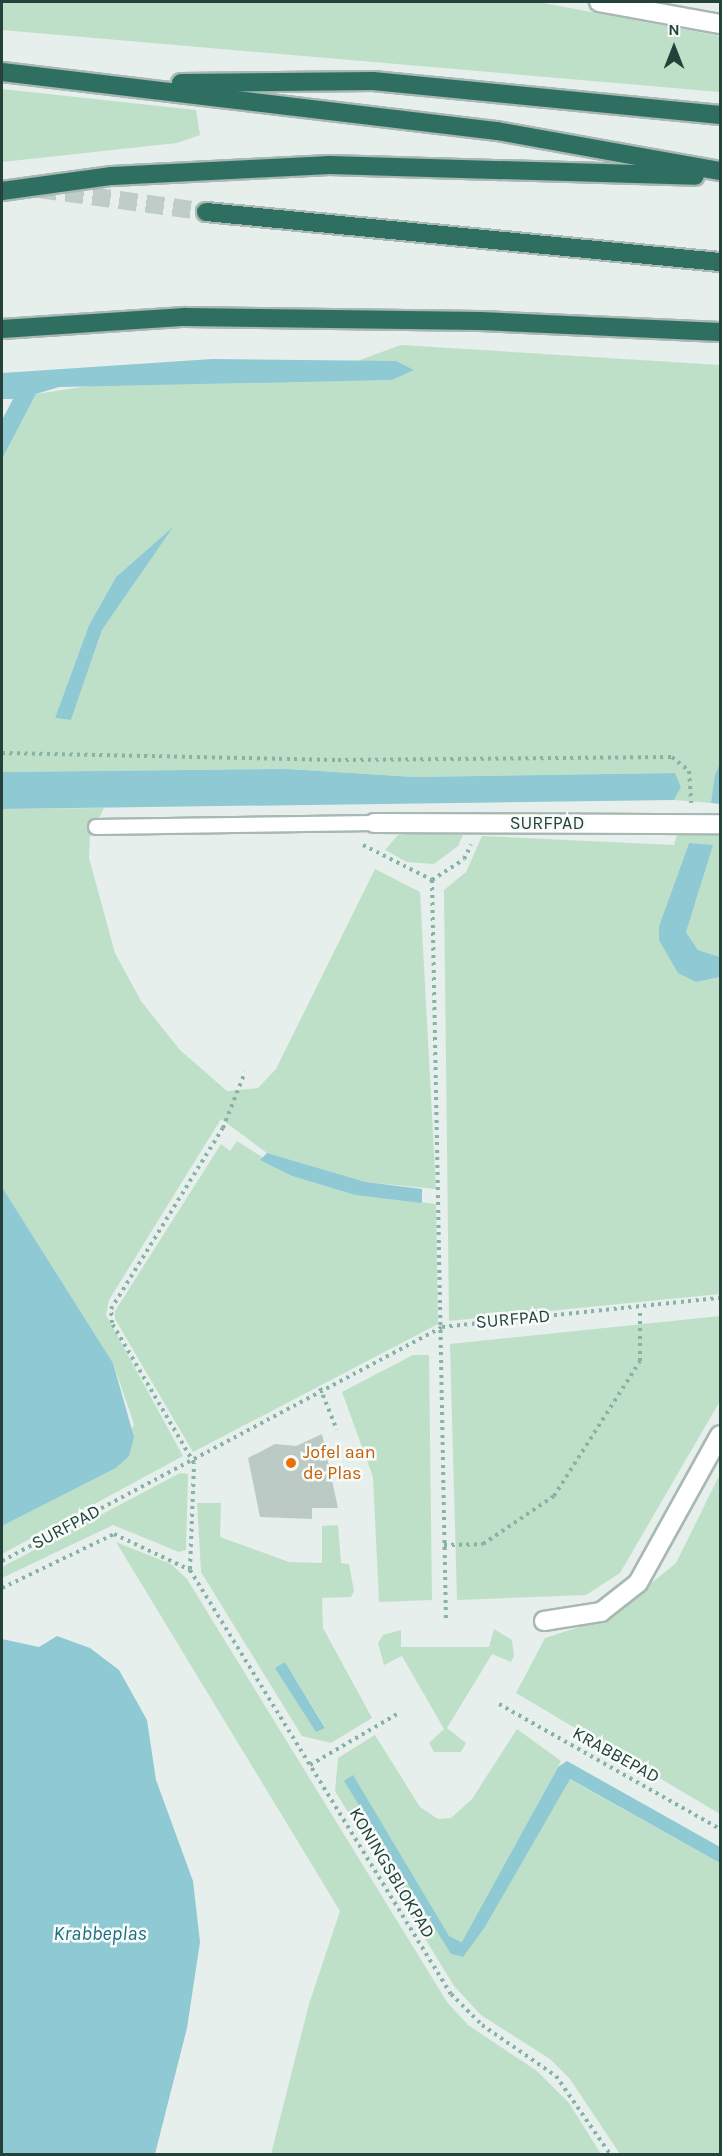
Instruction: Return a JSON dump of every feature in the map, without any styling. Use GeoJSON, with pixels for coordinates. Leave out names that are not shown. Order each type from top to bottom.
{"type":"FeatureCollection","features":[{"type":"Feature","properties":{"kind":"highway"},"geometry":{"type":"LineString","coordinates":[[2,72],[497,131],[720,171]]}},
{"type":"Feature","properties":{"kind":"highway"},"geometry":{"type":"LineString","coordinates":[[99,84],[373,81],[720,115]]}},
{"type":"Feature","properties":{"kind":"highway"},"geometry":{"type":"LineString","coordinates":[[2,191],[112,176],[330,165],[720,177]]}},
{"type":"Feature","properties":{"kind":"highway"},"geometry":{"type":"LineString","coordinates":[[206,212],[720,262]]}},
{"type":"Feature","properties":{"kind":"highway"},"geometry":{"type":"LineString","coordinates":[[2,329],[242,317],[720,332]]}},
{"type":"Feature","properties":{"kind":"street"},"geometry":{"type":"LineString","coordinates":[[599,2],[720,24]]}},
{"type":"Feature","properties":{"kind":"street","name":"SURFPAD"},"geometry":{"type":"LineString","coordinates":[[374,823],[720,824]]}},
{"type":"Feature","properties":{"kind":"street"},"geometry":{"type":"LineString","coordinates":[[543,1621],[601,1612],[638,1583],[720,1435]]}},
{"type":"Feature","properties":{"kind":"lane"},"geometry":{"type":"LineString","coordinates":[[96,827],[374,823]]}},
{"type":"Feature","properties":{"kind":"path"},"geometry":{"type":"LineString","coordinates":[[2,753],[338,760],[672,757],[689,771],[690,824]]}},
{"type":"Feature","properties":{"kind":"path"},"geometry":{"type":"LineString","coordinates":[[432,880],[464,859],[482,822]]}},
{"type":"Feature","properties":{"kind":"path"},"geometry":{"type":"LineString","coordinates":[[363,845],[432,880]]}},
{"type":"Feature","properties":{"kind":"path"},"geometry":{"type":"LineString","coordinates":[[432,880],[446,1622]]}},
{"type":"Feature","properties":{"kind":"path"},"geometry":{"type":"LineString","coordinates":[[2,1588],[114,1534],[190,1570],[192,1459],[112,1323],[111,1310],[223,1128],[246,1072]]}},
{"type":"Feature","properties":{"kind":"path","name":"SURFPAD"},"geometry":{"type":"LineString","coordinates":[[2,1561],[320,1388],[442,1327],[639,1309],[720,1298]]}},
{"type":"Feature","properties":{"kind":"path"},"geometry":{"type":"LineString","coordinates":[[444,1545],[483,1544],[554,1496],[640,1361],[639,1309]]}},
{"type":"Feature","properties":{"kind":"path"},"geometry":{"type":"LineString","coordinates":[[320,1388],[337,1430]]}},
{"type":"Feature","properties":{"kind":"path","name":"KONINGSBLOKPAD"},"geometry":{"type":"LineString","coordinates":[[190,1570],[451,1994],[482,2025],[556,2076],[610,2154]]}},
{"type":"Feature","properties":{"kind":"path","name":"KRABBEPAD"},"geometry":{"type":"LineString","coordinates":[[499,1704],[720,1829]]}},
{"type":"Feature","properties":{"kind":"path"},"geometry":{"type":"LineString","coordinates":[[310,1765],[399,1713]]}},
{"type":"Feature","properties":{"kind":"green space"},"geometry":{"type":"Polygon","coordinates":[[[2,2],[538,2],[720,36],[720,92],[2,30],[2,2]]]}},
{"type":"Feature","properties":{"kind":"green space"},"geometry":{"type":"Polygon","coordinates":[[[2,89],[196,110],[200,135],[177,143],[2,162],[2,89]]]}},
{"type":"Feature","properties":{"kind":"green space"},"geometry":{"type":"Polygon","coordinates":[[[401,345],[720,365],[720,763],[711,803],[674,800],[681,787],[675,773],[414,777],[288,769],[2,772],[2,459],[36,394],[102,384],[392,380],[413,370],[396,361],[357,361],[401,345]],[[171,529],[116,577],[89,625],[55,718],[71,720],[102,630],[171,529]]]}},
{"type":"Feature","properties":{"kind":"green space"},"geometry":{"type":"Polygon","coordinates":[[[104,808],[90,836],[89,858],[115,953],[141,1001],[180,1050],[227,1091],[258,1088],[276,1069],[375,869],[420,892],[436,1189],[366,1182],[267,1153],[221,1119],[109,1300],[106,1315],[183,1456],[2,1554],[2,1526],[116,1468],[134,1424],[113,1363],[2,1187],[2,809],[104,808]]]}},
{"type":"Feature","properties":{"kind":"green space"},"geometry":{"type":"Polygon","coordinates":[[[720,830],[720,957],[698,950],[686,932],[697,890],[689,843],[659,926],[659,940],[696,982],[720,977],[720,1294],[449,1321],[444,890],[466,872],[482,836],[674,845],[678,831],[720,830]]]}},
{"type":"Feature","properties":{"kind":"green space"},"geometry":{"type":"Polygon","coordinates":[[[415,833],[463,835],[458,846],[434,864],[407,862],[385,850],[398,835],[415,833]]]}},
{"type":"Feature","properties":{"kind":"green space"},"geometry":{"type":"Polygon","coordinates":[[[237,1141],[292,1176],[355,1195],[436,1204],[438,1324],[193,1452],[115,1319],[115,1311],[221,1144],[230,1151],[237,1141]]]}},
{"type":"Feature","properties":{"kind":"green space"},"geometry":{"type":"Polygon","coordinates":[[[720,1316],[720,1401],[620,1573],[586,1595],[457,1600],[450,1344],[720,1316]]]}},
{"type":"Feature","properties":{"kind":"green space"},"geometry":{"type":"Polygon","coordinates":[[[413,1355],[429,1355],[432,1600],[379,1602],[373,1477],[342,1392],[413,1355]]]}},
{"type":"Feature","properties":{"kind":"green space"},"geometry":{"type":"Polygon","coordinates":[[[180,1473],[188,1474],[186,1550],[179,1552],[113,1525],[2,1578],[2,1567],[180,1473]]]}},
{"type":"Feature","properties":{"kind":"green space"},"geometry":{"type":"Polygon","coordinates":[[[720,1474],[720,1814],[516,1693],[545,1638],[610,1617],[676,1563],[720,1474]]]}},
{"type":"Feature","properties":{"kind":"green space"},"geometry":{"type":"Polygon","coordinates":[[[197,1503],[221,1503],[220,1537],[289,1562],[322,1563],[322,1526],[338,1525],[341,1563],[349,1564],[354,1591],[351,1597],[322,1598],[323,1628],[372,1718],[331,1743],[302,1736],[201,1572],[197,1503]],[[285,1662],[275,1668],[325,1728],[285,1662]]]}},
{"type":"Feature","properties":{"kind":"green space"},"geometry":{"type":"Polygon","coordinates":[[[116,1542],[171,1564],[187,1579],[447,2002],[468,2025],[537,2071],[569,2103],[601,2154],[271,2154],[309,2004],[340,1911],[116,1542]]]}},
{"type":"Feature","properties":{"kind":"green space"},"geometry":{"type":"Polygon","coordinates":[[[494,1629],[512,1640],[514,1656],[511,1662],[492,1654],[447,1728],[466,1743],[461,1752],[434,1752],[429,1743],[444,1729],[402,1656],[384,1665],[378,1643],[383,1635],[401,1630],[401,1647],[489,1647],[494,1629]]]}},
{"type":"Feature","properties":{"kind":"green space"},"geometry":{"type":"Polygon","coordinates":[[[517,1729],[561,1761],[463,1942],[449,1936],[451,1954],[462,1957],[485,1927],[569,1779],[720,1863],[720,2154],[620,2154],[570,2079],[550,2059],[481,2015],[454,1986],[335,1791],[338,1758],[375,1735],[420,1807],[438,1819],[451,1818],[472,1799],[517,1729]]]}},
{"type":"Feature","properties":{"kind":"water"},"geometry":{"type":"Polygon","coordinates":[[[212,359],[396,361],[414,370],[392,380],[59,387],[36,394],[2,459],[2,420],[13,399],[2,399],[2,373],[212,359]]]}},
{"type":"Feature","properties":{"kind":"water"},"geometry":{"type":"Polygon","coordinates":[[[173,527],[102,630],[71,720],[55,718],[89,625],[116,577],[173,527]]]}},
{"type":"Feature","properties":{"kind":"water"},"geometry":{"type":"Polygon","coordinates":[[[720,763],[720,804],[711,803],[715,775],[720,763]]]}},
{"type":"Feature","properties":{"kind":"water"},"geometry":{"type":"Polygon","coordinates":[[[288,769],[414,777],[675,773],[681,787],[674,800],[2,809],[2,772],[288,769]]]}},
{"type":"Feature","properties":{"kind":"water"},"geometry":{"type":"Polygon","coordinates":[[[689,843],[713,845],[686,932],[698,950],[720,957],[720,977],[696,982],[678,973],[659,940],[659,926],[689,843]]]}},
{"type":"Feature","properties":{"kind":"water"},"geometry":{"type":"Polygon","coordinates":[[[267,1153],[366,1182],[422,1189],[422,1203],[355,1195],[292,1176],[260,1160],[267,1153]]]}},
{"type":"Feature","properties":{"kind":"water"},"geometry":{"type":"Polygon","coordinates":[[[2,1187],[113,1363],[134,1437],[129,1456],[116,1468],[2,1526],[2,1187]]]}},
{"type":"Feature","properties":{"kind":"water","name":"Krabbeplas"},"geometry":{"type":"Polygon","coordinates":[[[57,1636],[90,1648],[119,1670],[147,1720],[156,1780],[193,1881],[200,1942],[187,2028],[155,2154],[2,2154],[2,1639],[39,1647],[57,1636]]]}},
{"type":"Feature","properties":{"kind":"water"},"geometry":{"type":"Polygon","coordinates":[[[285,1662],[325,1728],[316,1732],[275,1668],[285,1662]]]}},
{"type":"Feature","properties":{"kind":"water"},"geometry":{"type":"Polygon","coordinates":[[[567,1761],[720,1847],[720,1863],[570,1779],[485,1927],[463,1957],[451,1954],[344,1781],[353,1775],[449,1936],[462,1942],[558,1767],[567,1761]]]}},
{"type":"Feature","properties":{"kind":"building"},"geometry":{"type":"Polygon","coordinates":[[[322,1434],[338,1508],[312,1508],[312,1519],[260,1517],[248,1458],[275,1444],[296,1446],[322,1434]]]}},
{"type":"Feature","properties":{"kind":"tunnel"},"geometry":{"type":"LineString","coordinates":[[39,189],[206,212]]}},
{"type":"Feature","properties":{"kind":"place","name":"Jofel aan de Plas"},"geometry":{"type":"Point","coordinates":[291,1463]}}]}
